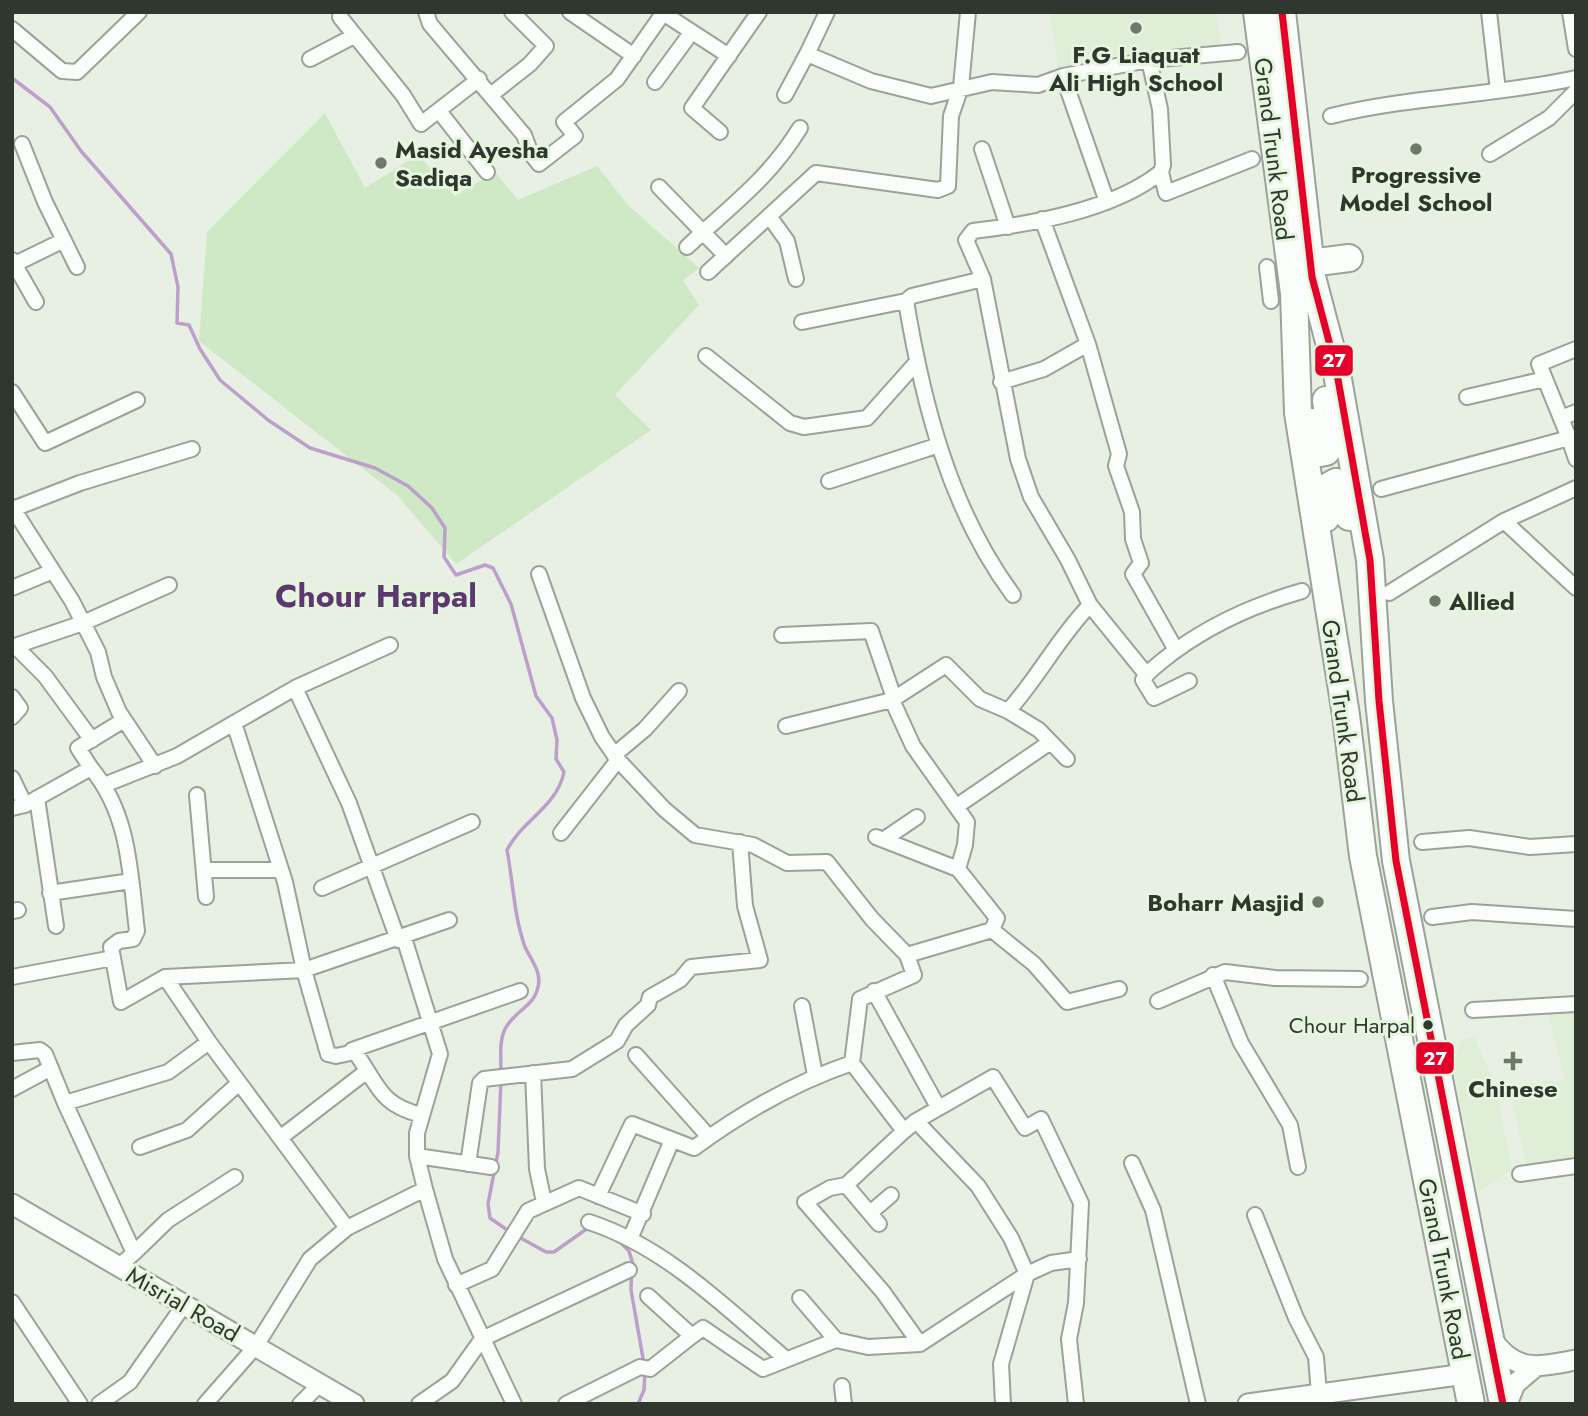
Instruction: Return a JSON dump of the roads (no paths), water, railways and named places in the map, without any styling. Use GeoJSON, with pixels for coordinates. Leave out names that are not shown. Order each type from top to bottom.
{"type":"FeatureCollection","features":[{"type":"Feature","properties":{"kind":"highway","name":"Grand Trunk Road"},"geometry":{"type":"LineString","coordinates":[[1257,12],[1296,319],[1298,412],[1346,715],[1363,856],[1471,1404]]}},
{"type":"Feature","properties":{"kind":"highway","name":"Grand Trunk Road"},"geometry":{"type":"LineString","coordinates":[[1282,12],[1311,270],[1336,368],[1370,560],[1379,701],[1396,861],[1489,1335],[1505,1404]]}},
{"type":"Feature","properties":{"kind":"highway"},"geometry":{"type":"LineString","coordinates":[[1296,319],[1315,446],[1324,453],[1332,445],[1311,270],[1349,258]]}},
{"type":"Feature","properties":{"kind":"highway"},"geometry":{"type":"LineString","coordinates":[[1346,715],[1324,491],[1332,482],[1345,488],[1379,701]]}},
{"type":"Feature","properties":{"kind":"main road","name":"Misrial Road"},"geometry":{"type":"LineString","coordinates":[[12,1204],[126,1259],[184,1305],[354,1404]]}},
{"type":"Feature","properties":{"kind":"main road"},"geometry":{"type":"LineString","coordinates":[[1489,1335],[1505,1355],[1519,1364],[1535,1367],[1576,1360]]}},
{"type":"Feature","properties":{"kind":"main road"},"geometry":{"type":"LineString","coordinates":[[1505,1404],[1516,1384],[1535,1367]]}},
{"type":"Feature","properties":{"kind":"main road"},"geometry":{"type":"LineString","coordinates":[[1248,1404],[1465,1374]]}},
{"type":"Feature","properties":{"kind":"street"},"geometry":{"type":"LineString","coordinates":[[426,12],[430,24],[524,135],[531,155],[539,164],[575,136],[564,122],[617,79],[664,13],[691,33],[729,55]]}},
{"type":"Feature","properties":{"kind":"street"},"geometry":{"type":"LineString","coordinates":[[570,12],[634,56]]}},
{"type":"Feature","properties":{"kind":"street"},"geometry":{"type":"LineString","coordinates":[[720,132],[692,108],[759,12]]}},
{"type":"Feature","properties":{"kind":"street"},"geometry":{"type":"LineString","coordinates":[[785,95],[827,12]]}},
{"type":"Feature","properties":{"kind":"street"},"geometry":{"type":"LineString","coordinates":[[708,272],[816,173],[944,189],[948,186],[951,116],[961,87],[968,12]]}},
{"type":"Feature","properties":{"kind":"street"},"geometry":{"type":"LineString","coordinates":[[1489,12],[1498,91]]}},
{"type":"Feature","properties":{"kind":"street"},"geometry":{"type":"LineString","coordinates":[[1570,12],[1576,48]]}},
{"type":"Feature","properties":{"kind":"street"},"geometry":{"type":"LineString","coordinates":[[340,14],[354,36],[403,95],[421,124],[479,79]]}},
{"type":"Feature","properties":{"kind":"street"},"geometry":{"type":"LineString","coordinates":[[492,94],[530,64],[546,46],[518,14]]}},
{"type":"Feature","properties":{"kind":"street"},"geometry":{"type":"LineString","coordinates":[[12,29],[62,71],[77,72],[133,15]]}},
{"type":"Feature","properties":{"kind":"street"},"geometry":{"type":"LineString","coordinates":[[655,82],[691,33]]}},
{"type":"Feature","properties":{"kind":"street"},"geometry":{"type":"LineString","coordinates":[[310,59],[354,36]]}},
{"type":"Feature","properties":{"kind":"street"},"geometry":{"type":"LineString","coordinates":[[808,52],[871,81],[931,96],[992,82],[1038,85],[1063,76],[1149,60],[1238,52]]}},
{"type":"Feature","properties":{"kind":"street"},"geometry":{"type":"LineString","coordinates":[[1149,60],[1160,109],[1163,165],[1161,172],[1166,193],[1252,159]]}},
{"type":"Feature","properties":{"kind":"street"},"geometry":{"type":"LineString","coordinates":[[1063,76],[1107,202]]}},
{"type":"Feature","properties":{"kind":"street"},"geometry":{"type":"LineString","coordinates":[[1331,116],[1363,108],[1576,78]]}},
{"type":"Feature","properties":{"kind":"street"},"geometry":{"type":"LineString","coordinates":[[1490,155],[1549,118],[1576,91]]}},
{"type":"Feature","properties":{"kind":"street"},"geometry":{"type":"LineString","coordinates":[[439,111],[487,172]]}},
{"type":"Feature","properties":{"kind":"street"},"geometry":{"type":"LineString","coordinates":[[687,247],[764,178],[781,160],[800,128]]}},
{"type":"Feature","properties":{"kind":"street"},"geometry":{"type":"LineString","coordinates":[[22,144],[77,267]]}},
{"type":"Feature","properties":{"kind":"street"},"geometry":{"type":"LineString","coordinates":[[982,149],[1008,227]]}},
{"type":"Feature","properties":{"kind":"street"},"geometry":{"type":"LineString","coordinates":[[1146,674],[1090,606],[1068,560],[1031,497],[1018,459],[1001,382],[984,279],[966,237],[973,231],[1008,227],[1107,202],[1161,172]]}},
{"type":"Feature","properties":{"kind":"street"},"geometry":{"type":"LineString","coordinates":[[659,187],[726,256]]}},
{"type":"Feature","properties":{"kind":"street"},"geometry":{"type":"LineString","coordinates":[[769,216],[787,241],[796,279]]}},
{"type":"Feature","properties":{"kind":"street"},"geometry":{"type":"LineString","coordinates":[[1042,219],[1088,344],[1119,454],[1115,467],[1134,522],[1133,539],[1141,563],[1133,574],[1176,650]]}},
{"type":"Feature","properties":{"kind":"street"},"geometry":{"type":"LineString","coordinates":[[36,302],[13,262],[64,240]]}},
{"type":"Feature","properties":{"kind":"street"},"geometry":{"type":"LineString","coordinates":[[1267,267],[1271,301]]}},
{"type":"Feature","properties":{"kind":"street"},"geometry":{"type":"LineString","coordinates":[[802,322],[906,301],[912,296],[984,279]]}},
{"type":"Feature","properties":{"kind":"street"},"geometry":{"type":"LineString","coordinates":[[12,291],[26,284]]}},
{"type":"Feature","properties":{"kind":"street"},"geometry":{"type":"LineString","coordinates":[[906,301],[916,363],[939,445],[987,560],[1013,595]]}},
{"type":"Feature","properties":{"kind":"street"},"geometry":{"type":"LineString","coordinates":[[1001,382],[1044,369],[1088,344]]}},
{"type":"Feature","properties":{"kind":"street"},"geometry":{"type":"LineString","coordinates":[[1576,349],[1539,363],[1576,458]]}},
{"type":"Feature","properties":{"kind":"street"},"geometry":{"type":"LineString","coordinates":[[705,356],[790,423],[804,426],[867,418],[916,363]]}},
{"type":"Feature","properties":{"kind":"street"},"geometry":{"type":"LineString","coordinates":[[1467,397],[1545,379]]}},
{"type":"Feature","properties":{"kind":"street"},"geometry":{"type":"LineString","coordinates":[[12,391],[45,443],[137,400]]}},
{"type":"Feature","properties":{"kind":"street"},"geometry":{"type":"LineString","coordinates":[[1561,418],[1576,412]]}},
{"type":"Feature","properties":{"kind":"street"},"geometry":{"type":"LineString","coordinates":[[1381,489],[1569,438]]}},
{"type":"Feature","properties":{"kind":"street"},"geometry":{"type":"LineString","coordinates":[[829,481],[939,445]]}},
{"type":"Feature","properties":{"kind":"street"},"geometry":{"type":"LineString","coordinates":[[155,766],[124,720],[104,677],[98,652],[83,623],[53,570],[14,512],[80,483],[192,449]]}},
{"type":"Feature","properties":{"kind":"street"},"geometry":{"type":"LineString","coordinates":[[1389,593],[1504,521],[1576,488]]}},
{"type":"Feature","properties":{"kind":"street"},"geometry":{"type":"LineString","coordinates":[[1504,521],[1576,588]]}},
{"type":"Feature","properties":{"kind":"street"},"geometry":{"type":"LineString","coordinates":[[12,587],[53,570]]}},
{"type":"Feature","properties":{"kind":"street"},"geometry":{"type":"LineString","coordinates":[[539,574],[583,698],[616,757],[695,835],[753,845],[788,863],[827,862],[872,919],[907,955],[914,975],[860,999],[852,1063],[904,1131]]}},
{"type":"Feature","properties":{"kind":"street"},"geometry":{"type":"LineString","coordinates":[[92,740],[45,677],[14,646],[83,623],[169,584]]}},
{"type":"Feature","properties":{"kind":"street"},"geometry":{"type":"LineString","coordinates":[[1189,681],[1154,698],[1144,685],[1146,674],[1176,650],[1242,611],[1302,591]]}},
{"type":"Feature","properties":{"kind":"street"},"geometry":{"type":"LineString","coordinates":[[1008,711],[1044,666],[1068,627],[1090,606]]}},
{"type":"Feature","properties":{"kind":"street"},"geometry":{"type":"LineString","coordinates":[[782,635],[871,631],[893,699],[913,746],[967,822],[965,845],[958,869]]}},
{"type":"Feature","properties":{"kind":"street"},"geometry":{"type":"LineString","coordinates":[[104,785],[155,766],[295,688],[390,645]]}},
{"type":"Feature","properties":{"kind":"street"},"geometry":{"type":"LineString","coordinates":[[786,726],[893,699],[946,665],[980,699],[1008,711],[1039,730],[1067,759]]}},
{"type":"Feature","properties":{"kind":"street"},"geometry":{"type":"LineString","coordinates":[[295,688],[349,803],[431,1022],[440,1054],[422,1115],[417,1156],[456,1285],[514,1404]]}},
{"type":"Feature","properties":{"kind":"street"},"geometry":{"type":"LineString","coordinates":[[561,833],[616,757],[679,691]]}},
{"type":"Feature","properties":{"kind":"street"},"geometry":{"type":"LineString","coordinates":[[12,697],[20,708],[12,717]]}},
{"type":"Feature","properties":{"kind":"street"},"geometry":{"type":"LineString","coordinates":[[124,720],[78,748],[104,785],[117,810],[126,839],[136,936],[112,945],[121,1002],[165,977],[304,970],[401,939],[449,920]]}},
{"type":"Feature","properties":{"kind":"street"},"geometry":{"type":"LineString","coordinates":[[234,723],[281,870],[304,970],[328,1054],[336,1056],[520,991]]}},
{"type":"Feature","properties":{"kind":"street"},"geometry":{"type":"LineString","coordinates":[[957,806],[1049,743]]}},
{"type":"Feature","properties":{"kind":"street"},"geometry":{"type":"LineString","coordinates":[[25,804],[90,768]]}},
{"type":"Feature","properties":{"kind":"street"},"geometry":{"type":"LineString","coordinates":[[12,778],[25,804],[50,893],[56,926]]}},
{"type":"Feature","properties":{"kind":"street"},"geometry":{"type":"LineString","coordinates":[[197,795],[206,870],[206,897]]}},
{"type":"Feature","properties":{"kind":"street"},"geometry":{"type":"LineString","coordinates":[[917,817],[880,839],[958,869],[997,918],[992,930]]}},
{"type":"Feature","properties":{"kind":"street"},"geometry":{"type":"LineString","coordinates":[[322,888],[472,822]]}},
{"type":"Feature","properties":{"kind":"street"},"geometry":{"type":"LineString","coordinates":[[1422,842],[1469,838],[1530,847],[1576,844]]}},
{"type":"Feature","properties":{"kind":"street"},"geometry":{"type":"LineString","coordinates":[[468,1164],[480,1083],[501,1077],[584,1065],[617,1041],[631,1020],[648,1005],[650,997],[680,980],[691,967],[760,960],[745,906],[740,842]]}},
{"type":"Feature","properties":{"kind":"street"},"geometry":{"type":"LineString","coordinates":[[206,870],[281,870]]}},
{"type":"Feature","properties":{"kind":"street"},"geometry":{"type":"LineString","coordinates":[[50,893],[131,881]]}},
{"type":"Feature","properties":{"kind":"street"},"geometry":{"type":"LineString","coordinates":[[1432,917],[1472,912],[1576,919]]}},
{"type":"Feature","properties":{"kind":"street"},"geometry":{"type":"LineString","coordinates":[[907,955],[992,930]]}},
{"type":"Feature","properties":{"kind":"street"},"geometry":{"type":"LineString","coordinates":[[992,930],[1034,964],[1067,1002],[1119,989]]}},
{"type":"Feature","properties":{"kind":"street"},"geometry":{"type":"LineString","coordinates":[[12,977],[113,958]]}},
{"type":"Feature","properties":{"kind":"street"},"geometry":{"type":"LineString","coordinates":[[1158,1001],[1213,975],[1234,972],[1275,978],[1360,979]]}},
{"type":"Feature","properties":{"kind":"street"},"geometry":{"type":"LineString","coordinates":[[1213,975],[1241,1043],[1290,1125],[1298,1167]]}},
{"type":"Feature","properties":{"kind":"street"},"geometry":{"type":"LineString","coordinates":[[165,977],[209,1042],[347,1228]]}},
{"type":"Feature","properties":{"kind":"street"},"geometry":{"type":"LineString","coordinates":[[874,991],[938,1107]]}},
{"type":"Feature","properties":{"kind":"street"},"geometry":{"type":"LineString","coordinates":[[1472,1010],[1576,1004]]}},
{"type":"Feature","properties":{"kind":"street"},"geometry":{"type":"LineString","coordinates":[[802,1006],[816,1075]]}},
{"type":"Feature","properties":{"kind":"street"},"geometry":{"type":"LineString","coordinates":[[65,1103],[168,1072],[209,1042]]}},
{"type":"Feature","properties":{"kind":"street"},"geometry":{"type":"LineString","coordinates":[[12,1053],[40,1050],[51,1068],[126,1259],[168,1220],[235,1177]]}},
{"type":"Feature","properties":{"kind":"street"},"geometry":{"type":"LineString","coordinates":[[352,1050],[396,1108],[422,1115]]}},
{"type":"Feature","properties":{"kind":"street"},"geometry":{"type":"LineString","coordinates":[[636,1055],[709,1137]]}},
{"type":"Feature","properties":{"kind":"street"},"geometry":{"type":"LineString","coordinates":[[598,1196],[629,1126],[635,1124],[694,1149],[766,1100],[816,1075],[852,1063]]}},
{"type":"Feature","properties":{"kind":"street"},"geometry":{"type":"LineString","coordinates":[[12,1089],[51,1068]]}},
{"type":"Feature","properties":{"kind":"street"},"geometry":{"type":"LineString","coordinates":[[280,1138],[367,1071]]}},
{"type":"Feature","properties":{"kind":"street"},"geometry":{"type":"LineString","coordinates":[[533,1073],[537,1169],[544,1202]]}},
{"type":"Feature","properties":{"kind":"street"},"geometry":{"type":"LineString","coordinates":[[920,1343],[883,1292],[806,1202],[830,1188],[846,1185],[916,1121],[993,1077],[1025,1128],[1041,1119],[1081,1203],[1079,1259],[1069,1339],[1076,1404]]}},
{"type":"Feature","properties":{"kind":"street"},"geometry":{"type":"LineString","coordinates":[[140,1147],[187,1130],[239,1083]]}},
{"type":"Feature","properties":{"kind":"street"},"geometry":{"type":"LineString","coordinates":[[916,1121],[978,1186],[1011,1238],[1027,1274],[1001,1364],[1003,1404]]}},
{"type":"Feature","properties":{"kind":"street"},"geometry":{"type":"LineString","coordinates":[[631,1239],[673,1140]]}},
{"type":"Feature","properties":{"kind":"street"},"geometry":{"type":"LineString","coordinates":[[417,1156],[491,1167]]}},
{"type":"Feature","properties":{"kind":"street"},"geometry":{"type":"LineString","coordinates":[[1132,1163],[1153,1210],[1198,1404]]}},
{"type":"Feature","properties":{"kind":"street"},"geometry":{"type":"LineString","coordinates":[[1520,1174],[1576,1166]]}},
{"type":"Feature","properties":{"kind":"street"},"geometry":{"type":"LineString","coordinates":[[846,1185],[875,1219],[891,1195]]}},
{"type":"Feature","properties":{"kind":"street"},"geometry":{"type":"LineString","coordinates":[[456,1285],[492,1269],[528,1211],[579,1188],[643,1214]]}},
{"type":"Feature","properties":{"kind":"street"},"geometry":{"type":"LineString","coordinates":[[205,1404],[256,1346],[310,1259],[347,1228],[425,1189]]}},
{"type":"Feature","properties":{"kind":"street"},"geometry":{"type":"LineString","coordinates":[[1255,1215],[1296,1318],[1316,1357],[1319,1394]]}},
{"type":"Feature","properties":{"kind":"street"},"geometry":{"type":"LineString","coordinates":[[589,1222],[631,1239],[695,1282],[786,1359]]}},
{"type":"Feature","properties":{"kind":"street"},"geometry":{"type":"LineString","coordinates":[[800,1298],[836,1339],[868,1348],[920,1343],[1027,1274],[1051,1263],[1079,1259]]}},
{"type":"Feature","properties":{"kind":"street"},"geometry":{"type":"LineString","coordinates":[[419,1404],[452,1381],[482,1339],[629,1270]]}},
{"type":"Feature","properties":{"kind":"street"},"geometry":{"type":"LineString","coordinates":[[648,1296],[692,1336]]}},
{"type":"Feature","properties":{"kind":"street"},"geometry":{"type":"LineString","coordinates":[[12,1303],[80,1404]]}},
{"type":"Feature","properties":{"kind":"street"},"geometry":{"type":"LineString","coordinates":[[99,1404],[130,1382],[184,1305]]}},
{"type":"Feature","properties":{"kind":"street"},"geometry":{"type":"LineString","coordinates":[[566,1404],[645,1368],[703,1328],[763,1369],[836,1339]]}},
{"type":"Feature","properties":{"kind":"street"},"geometry":{"type":"LineString","coordinates":[[300,1404],[320,1384]]}},
{"type":"Feature","properties":{"kind":"street"},"geometry":{"type":"LineString","coordinates":[[842,1386],[844,1404]]}},
{"type":"Feature","properties":{"kind":"waterway"},"geometry":{"type":"LineString","coordinates":[[12,78],[50,107],[81,151],[171,254],[178,287],[177,323],[189,325],[200,349],[220,380],[268,420],[310,448],[375,468],[408,486],[432,508],[445,528],[444,557],[456,575],[485,565],[493,568],[511,604],[536,696],[552,718],[557,740],[556,759],[564,772],[554,795],[513,839],[507,850],[518,924],[539,982],[536,994],[505,1029],[501,1044],[501,1072]]}},
{"type":"Feature","properties":{"kind":"waterway"},"geometry":{"type":"LineString","coordinates":[[501,1080],[498,1152],[488,1204],[490,1218],[510,1232]]}},
{"type":"Feature","properties":{"kind":"waterway"},"geometry":{"type":"LineString","coordinates":[[517,1236],[546,1252],[554,1252],[588,1228]]}},
{"type":"Feature","properties":{"kind":"waterway"},"geometry":{"type":"LineString","coordinates":[[620,1242],[629,1251],[632,1261],[631,1290],[644,1364]]}},
{"type":"Feature","properties":{"kind":"waterway"},"geometry":{"type":"LineString","coordinates":[[638,1404],[644,1390],[645,1372]]}},
{"type":"Feature","properties":{"kind":"place","name":"F.G Liaquat Ali High School"},"geometry":{"type":"Point","coordinates":[1136,28]}},
{"type":"Feature","properties":{"kind":"place","name":"Progressive Model School"},"geometry":{"type":"Point","coordinates":[1416,149]}},
{"type":"Feature","properties":{"kind":"place","name":"Masid Ayesha Sadiqa"},"geometry":{"type":"Point","coordinates":[381,163]}},
{"type":"Feature","properties":{"kind":"place","name":"Allied"},"geometry":{"type":"Point","coordinates":[1435,601]}},
{"type":"Feature","properties":{"kind":"place","name":"Boharr Masjid"},"geometry":{"type":"Point","coordinates":[1318,902]}},
{"type":"Feature","properties":{"kind":"place","name":"Chour Harpal"},"geometry":{"type":"Point","coordinates":[1428,1025]}},
{"type":"Feature","properties":{"kind":"place","name":"Chinese"},"geometry":{"type":"Point","coordinates":[1513,1061]}},
{"type":"Feature","properties":{"kind":"district","name":"Chour Harpal"},"geometry":{"type":"Point","coordinates":[376,596]}}]}
